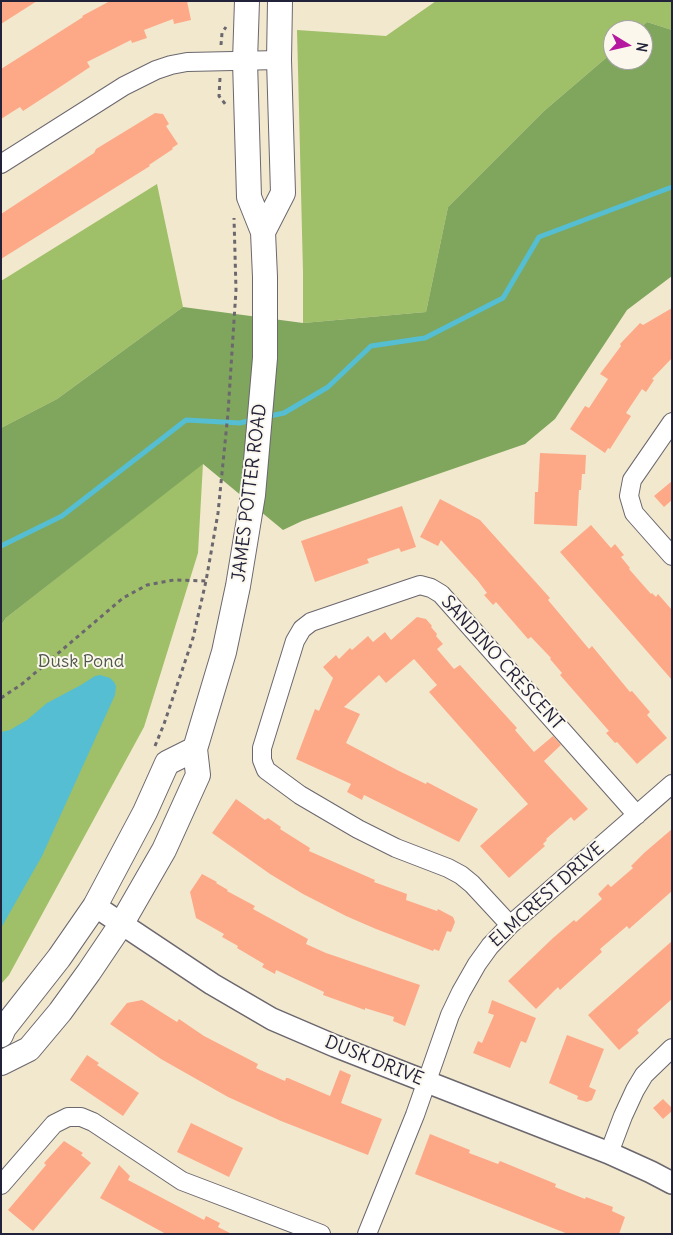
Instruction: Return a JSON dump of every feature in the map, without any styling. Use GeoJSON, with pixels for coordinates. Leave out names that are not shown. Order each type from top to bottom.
{"type":"FeatureCollection","features":[{"type":"Feature","properties":{"kind":"main road","name":"JAMES POTTER ROAD"},"geometry":{"type":"LineString","coordinates":[[1,1063],[29,1048],[60,1012],[89,972],[122,923],[164,850],[198,775],[195,749],[224,652],[238,586],[252,495],[265,358],[263,232],[250,197],[245,61],[247,1]]}},
{"type":"Feature","properties":{"kind":"main road","name":"JAMES POTTER ROAD"},"geometry":{"type":"LineString","coordinates":[[263,232],[283,193],[278,60],[280,1]]}},
{"type":"Feature","properties":{"kind":"main road"},"geometry":{"type":"LineString","coordinates":[[1,1035],[4,1028],[59,958],[95,906],[145,812],[166,763],[195,749]]}},
{"type":"Feature","properties":{"kind":"street"},"geometry":{"type":"LineString","coordinates":[[1,164],[124,86],[156,70],[186,62],[278,60]]}},
{"type":"Feature","properties":{"kind":"street"},"geometry":{"type":"LineString","coordinates":[[672,422],[632,480],[629,496],[634,513],[672,556]]}},
{"type":"Feature","properties":{"kind":"street","name":"SANDINO CRESCENT"},"geometry":{"type":"LineString","coordinates":[[510,924],[461,875],[358,830],[300,795],[266,770],[262,760],[262,748],[294,641],[302,629],[311,622],[420,585],[432,588],[441,594],[637,815]]}},
{"type":"Feature","properties":{"kind":"street","name":"ELMCREST DRIVE"},"geometry":{"type":"LineString","coordinates":[[367,1234],[396,1162],[450,1015],[461,992],[483,956],[510,924],[672,784]]}},
{"type":"Feature","properties":{"kind":"street","name":"DUSK DRIVE"},"geometry":{"type":"LineString","coordinates":[[95,906],[212,984],[272,1019],[426,1082],[609,1153],[672,1183]]}},
{"type":"Feature","properties":{"kind":"street"},"geometry":{"type":"LineString","coordinates":[[609,1153],[623,1116],[644,1075],[672,1048]]}},
{"type":"Feature","properties":{"kind":"street"},"geometry":{"type":"LineString","coordinates":[[1,1185],[54,1124],[68,1117],[81,1117],[93,1122],[182,1181],[321,1234]]}},
{"type":"Feature","properties":{"kind":"path"},"geometry":{"type":"LineString","coordinates":[[153,751],[193,638],[206,581],[218,513],[228,413],[234,323]]}},
{"type":"Feature","properties":{"kind":"path"},"geometry":{"type":"LineString","coordinates":[[1,698],[22,684],[123,598],[147,586],[174,580],[206,581]]}},
{"type":"Feature","properties":{"kind":"green space"},"geometry":{"type":"Polygon","coordinates":[[[436,1],[672,1],[672,30],[653,24],[653,20],[603,20],[603,61],[544,111],[448,207],[426,312],[303,323],[297,30],[386,36],[436,1]]]}},
{"type":"Feature","properties":{"kind":"green space"},"geometry":{"type":"Polygon","coordinates":[[[653,24],[672,30],[672,276],[627,310],[555,419],[525,444],[302,521],[283,530],[203,464],[6,618],[1,625],[1,428],[57,399],[183,307],[303,323],[426,312],[448,207],[544,111],[603,61],[603,70],[653,70],[653,24]]]}},
{"type":"Feature","properties":{"kind":"green space"},"geometry":{"type":"Polygon","coordinates":[[[157,184],[183,307],[57,399],[1,428],[1,281],[157,184]]]}},
{"type":"Feature","properties":{"kind":"green space","name":"Dusk Pond"},"geometry":{"type":"Polygon","coordinates":[[[203,463],[198,553],[144,727],[9,975],[1,984],[1,625],[6,618],[203,463]]]}},
{"type":"Feature","properties":{"kind":"water"},"geometry":{"type":"Polygon","coordinates":[[[100,675],[110,678],[114,682],[116,686],[115,695],[42,856],[1,928],[1,732],[10,730],[27,720],[47,703],[100,675]]]}},
{"type":"Feature","properties":{"kind":"building"},"geometry":{"type":"Polygon","coordinates":[[[1,1],[37,1],[1,24],[1,1]]]}},
{"type":"Feature","properties":{"kind":"building"},"geometry":{"type":"Polygon","coordinates":[[[110,1],[187,1],[191,20],[174,24],[173,19],[144,30],[147,38],[132,43],[131,40],[87,62],[90,67],[63,85],[23,111],[20,107],[1,119],[1,69],[82,16],[110,1]]]}},
{"type":"Feature","properties":{"kind":"building"},"geometry":{"type":"Polygon","coordinates":[[[155,113],[163,114],[169,124],[166,126],[178,144],[173,149],[150,166],[1,259],[1,214],[94,153],[96,149],[155,113]]]}},
{"type":"Feature","properties":{"kind":"building"},"geometry":{"type":"Polygon","coordinates":[[[672,308],[672,358],[652,379],[654,380],[646,392],[642,389],[626,413],[631,416],[610,449],[608,448],[605,453],[570,429],[585,406],[589,408],[608,379],[600,374],[621,346],[620,344],[640,323],[643,325],[672,308]]]}},
{"type":"Feature","properties":{"kind":"building"},"geometry":{"type":"Polygon","coordinates":[[[540,453],[586,455],[585,474],[582,474],[581,490],[579,490],[577,526],[534,524],[535,492],[538,492],[540,453]]]}},
{"type":"Feature","properties":{"kind":"building"},"geometry":{"type":"Polygon","coordinates":[[[672,481],[672,500],[664,507],[654,496],[672,481]]]}},
{"type":"Feature","properties":{"kind":"building"},"geometry":{"type":"Polygon","coordinates":[[[440,499],[480,520],[550,598],[548,600],[589,649],[592,646],[630,692],[632,691],[650,712],[647,715],[667,738],[637,764],[606,733],[609,731],[560,675],[562,673],[551,658],[531,637],[528,639],[496,602],[493,605],[484,595],[487,593],[478,581],[441,540],[438,546],[420,537],[440,499]]]}},
{"type":"Feature","properties":{"kind":"building"},"geometry":{"type":"Polygon","coordinates":[[[402,506],[416,547],[401,552],[399,548],[367,559],[369,563],[315,582],[301,541],[402,506]]]}},
{"type":"Feature","properties":{"kind":"building"},"geometry":{"type":"Polygon","coordinates":[[[591,525],[611,548],[615,544],[624,555],[621,557],[629,569],[651,594],[656,597],[658,594],[672,610],[672,680],[560,552],[591,525]]]}},
{"type":"Feature","properties":{"kind":"building"},"geometry":{"type":"Polygon","coordinates":[[[417,617],[426,619],[432,626],[437,634],[436,636],[443,644],[437,649],[454,669],[460,665],[517,728],[515,730],[534,752],[553,736],[561,745],[544,761],[588,809],[574,821],[571,817],[546,839],[543,844],[545,846],[509,878],[480,846],[528,804],[429,692],[437,685],[414,659],[386,683],[379,675],[344,707],[360,714],[346,743],[478,809],[459,842],[364,795],[362,800],[347,792],[351,784],[296,759],[315,709],[319,711],[333,678],[323,667],[336,655],[339,659],[350,648],[352,650],[368,636],[373,642],[385,632],[391,640],[417,617]]]}},
{"type":"Feature","properties":{"kind":"building"},"geometry":{"type":"Polygon","coordinates":[[[236,799],[265,820],[268,818],[281,827],[280,829],[310,848],[309,851],[375,880],[374,882],[407,894],[406,900],[437,911],[438,909],[453,917],[455,922],[451,932],[447,931],[439,951],[434,949],[433,951],[376,929],[303,894],[270,874],[212,833],[236,799]]]}},
{"type":"Feature","properties":{"kind":"building"},"geometry":{"type":"Polygon","coordinates":[[[672,829],[672,891],[629,929],[627,926],[600,949],[602,952],[560,990],[558,987],[536,1009],[508,981],[553,938],[574,920],[576,922],[602,899],[598,894],[608,884],[611,887],[633,868],[631,866],[644,853],[672,829]]]}},
{"type":"Feature","properties":{"kind":"building"},"geometry":{"type":"Polygon","coordinates":[[[202,874],[217,882],[227,891],[255,906],[253,909],[308,939],[306,944],[326,953],[420,985],[405,1026],[393,1021],[394,1017],[365,1008],[365,1010],[323,995],[324,992],[276,970],[275,974],[262,967],[264,964],[222,937],[224,934],[196,918],[190,892],[202,874]]]}},
{"type":"Feature","properties":{"kind":"building"},"geometry":{"type":"Polygon","coordinates":[[[672,941],[672,999],[637,1030],[639,1033],[619,1050],[588,1015],[672,941]]]}},
{"type":"Feature","properties":{"kind":"building"},"geometry":{"type":"Polygon","coordinates":[[[142,1000],[177,1022],[179,1019],[204,1036],[258,1064],[256,1068],[285,1081],[288,1078],[330,1096],[340,1070],[351,1075],[341,1103],[382,1119],[368,1155],[281,1121],[228,1097],[161,1059],[110,1024],[127,1003],[142,1000]]]}},
{"type":"Feature","properties":{"kind":"building"},"geometry":{"type":"Polygon","coordinates":[[[492,1000],[536,1018],[526,1043],[521,1041],[510,1068],[473,1053],[478,1041],[482,1043],[494,1015],[488,1013],[492,1000]]]}},
{"type":"Feature","properties":{"kind":"building"},"geometry":{"type":"Polygon","coordinates":[[[567,1035],[604,1049],[589,1087],[596,1090],[592,1100],[587,1102],[577,1099],[578,1096],[549,1083],[567,1035]]]}},
{"type":"Feature","properties":{"kind":"building"},"geometry":{"type":"Polygon","coordinates":[[[87,1055],[99,1063],[97,1065],[139,1093],[123,1116],[70,1080],[87,1055]]]}},
{"type":"Feature","properties":{"kind":"building"},"geometry":{"type":"Polygon","coordinates":[[[663,1099],[672,1108],[672,1111],[663,1119],[653,1108],[663,1099]]]}},
{"type":"Feature","properties":{"kind":"building"},"geometry":{"type":"Polygon","coordinates":[[[191,1123],[243,1148],[229,1177],[177,1152],[191,1123]]]}},
{"type":"Feature","properties":{"kind":"building"},"geometry":{"type":"Polygon","coordinates":[[[430,1134],[470,1150],[469,1153],[498,1164],[500,1161],[556,1184],[555,1187],[585,1199],[586,1197],[613,1207],[612,1211],[625,1217],[619,1234],[568,1234],[415,1174],[430,1134]]]}},
{"type":"Feature","properties":{"kind":"building"},"geometry":{"type":"Polygon","coordinates":[[[64,1141],[83,1153],[81,1155],[91,1163],[33,1231],[8,1210],[46,1165],[44,1163],[64,1141]]]}},
{"type":"Feature","properties":{"kind":"building"},"geometry":{"type":"Polygon","coordinates":[[[119,1165],[130,1176],[128,1180],[204,1220],[206,1216],[220,1223],[218,1227],[232,1234],[166,1234],[100,1198],[119,1165]]]}},
{"type":"Feature","properties":{"kind":"waterway"},"geometry":{"type":"LineString","coordinates":[[265,417],[284,413],[328,387],[371,346],[425,338],[503,298],[539,237],[672,187]]}},
{"type":"Feature","properties":{"kind":"waterway"},"geometry":{"type":"LineString","coordinates":[[1,546],[62,516],[186,420],[240,423],[252,420]]}}]}
